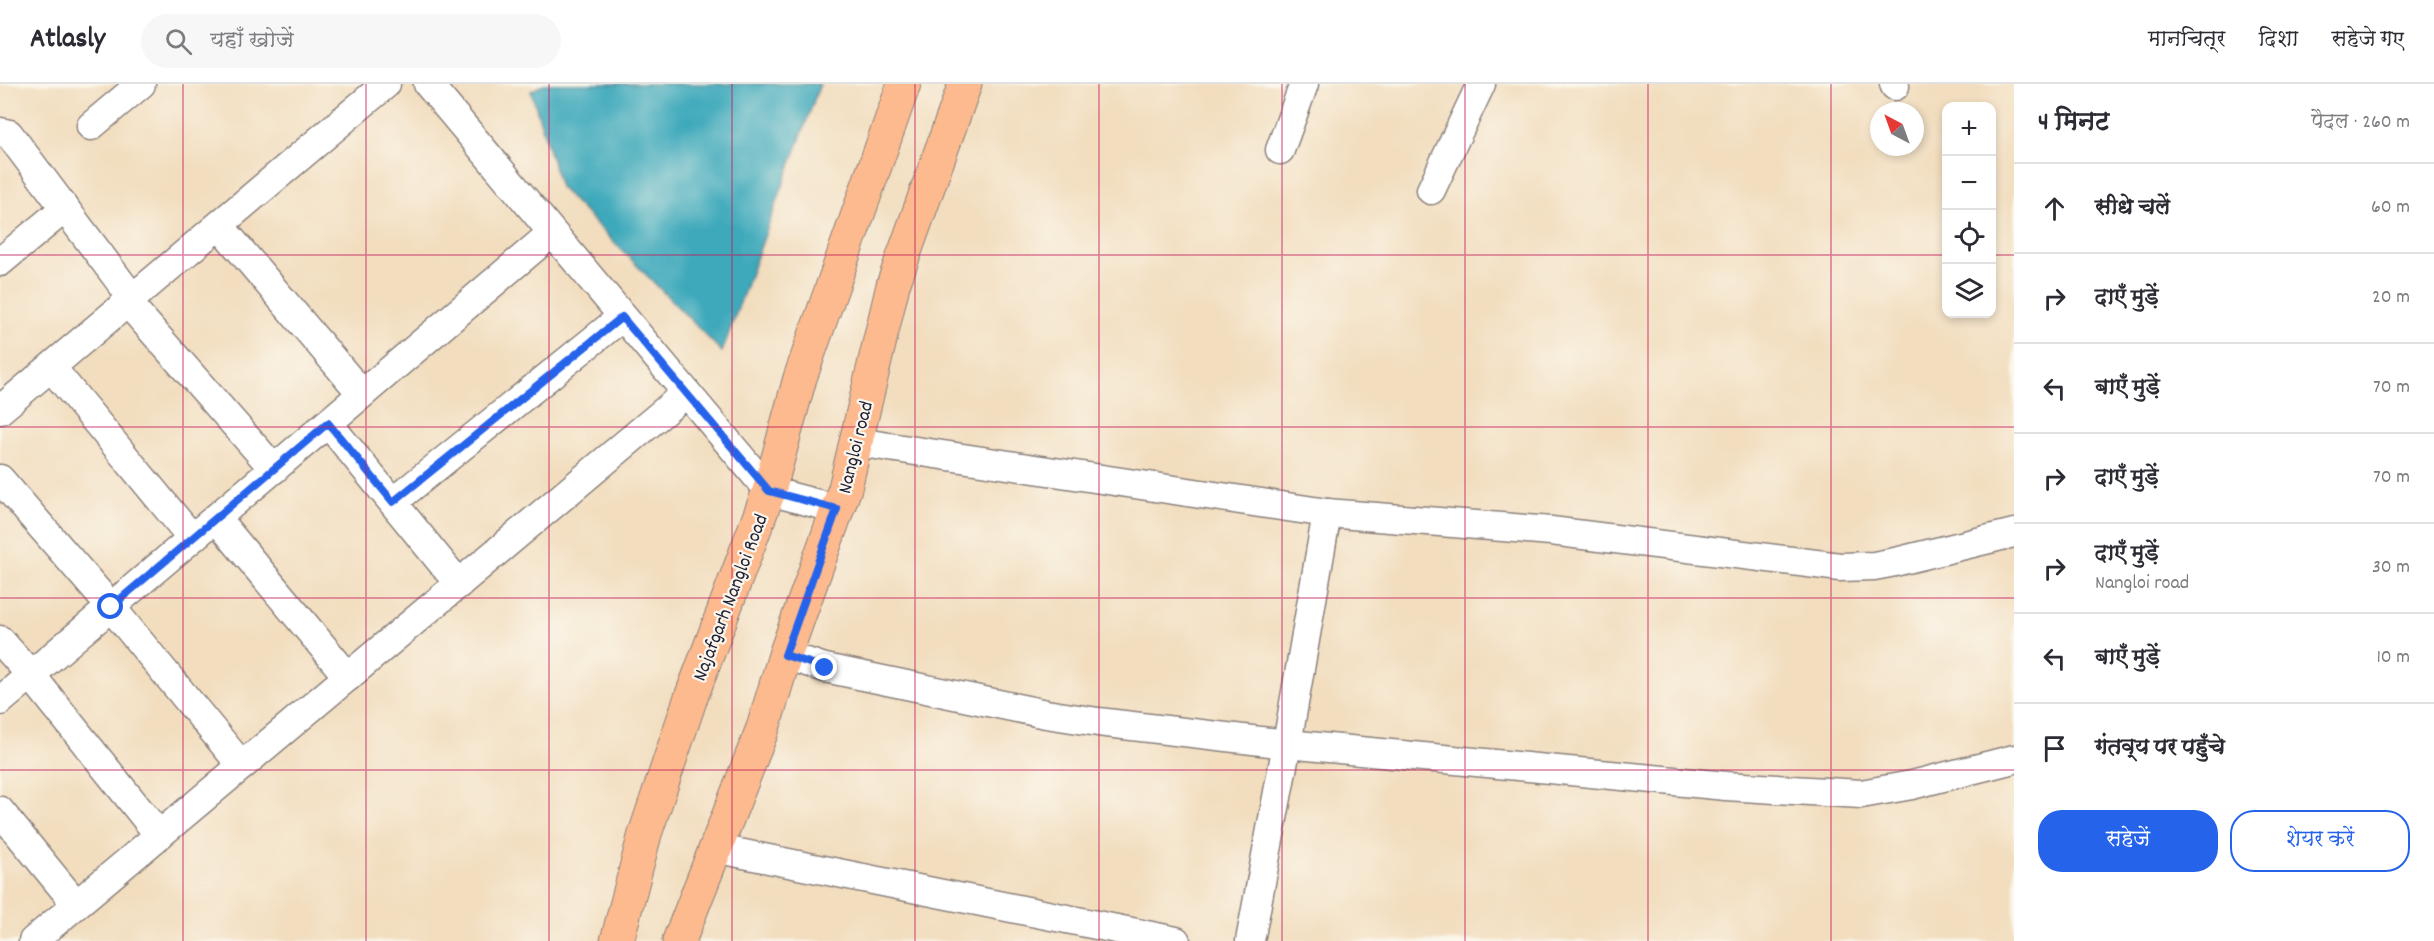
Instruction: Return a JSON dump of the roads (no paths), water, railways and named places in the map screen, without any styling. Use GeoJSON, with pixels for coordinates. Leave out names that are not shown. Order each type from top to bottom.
{"type":"FeatureCollection","features":[{"type":"Feature","properties":{"kind":"main road","name":"Najafgarh Nangloi Road"},"geometry":{"type":"LineString","coordinates":[[617,941],[645,834],[690,700],[769,491],[800,378],[903,84]]}},
{"type":"Feature","properties":{"kind":"main road","name":"Nangloi road"},"geometry":{"type":"LineString","coordinates":[[679,941],[763,728],[785,655],[837,509],[856,442],[893,285],[965,84]]}},
{"type":"Feature","properties":{"kind":"street"},"geometry":{"type":"LineString","coordinates":[[91,126],[141,84]]}},
{"type":"Feature","properties":{"kind":"street"},"geometry":{"type":"LineString","coordinates":[[0,410],[51,367],[126,295],[220,226],[386,84]]}},
{"type":"Feature","properties":{"kind":"street"},"geometry":{"type":"LineString","coordinates":[[428,84],[769,491],[837,509]]}},
{"type":"Feature","properties":{"kind":"street"},"geometry":{"type":"LineString","coordinates":[[1280,150],[1304,84]]}},
{"type":"Feature","properties":{"kind":"street"},"geometry":{"type":"LineString","coordinates":[[1431,190],[1480,84]]}},
{"type":"Feature","properties":{"kind":"street"},"geometry":{"type":"LineString","coordinates":[[0,132],[9,134],[126,295],[274,469]]}},
{"type":"Feature","properties":{"kind":"street"},"geometry":{"type":"LineString","coordinates":[[0,262],[65,208]]}},
{"type":"Feature","properties":{"kind":"street"},"geometry":{"type":"LineString","coordinates":[[220,226],[362,394]]}},
{"type":"Feature","properties":{"kind":"street"},"geometry":{"type":"LineString","coordinates":[[0,701],[552,233]]}},
{"type":"Feature","properties":{"kind":"street"},"geometry":{"type":"LineString","coordinates":[[393,502],[622,317]]}},
{"type":"Feature","properties":{"kind":"street"},"geometry":{"type":"LineString","coordinates":[[51,367],[192,538]]}},
{"type":"Feature","properties":{"kind":"street"},"geometry":{"type":"LineString","coordinates":[[33,941],[686,393]]}},
{"type":"Feature","properties":{"kind":"street"},"geometry":{"type":"LineString","coordinates":[[328,423],[459,584]]}},
{"type":"Feature","properties":{"kind":"street"},"geometry":{"type":"LineString","coordinates":[[856,442],[1327,513],[1649,542],[1746,557],[1840,567],[1874,566],[2014,533]]}},
{"type":"Feature","properties":{"kind":"street"},"geometry":{"type":"LineString","coordinates":[[0,479],[111,607],[242,766]]}},
{"type":"Feature","properties":{"kind":"street"},"geometry":{"type":"LineString","coordinates":[[1250,941],[1327,513]]}},
{"type":"Feature","properties":{"kind":"street"},"geometry":{"type":"LineString","coordinates":[[216,518],[348,677]]}},
{"type":"Feature","properties":{"kind":"street"},"geometry":{"type":"LineString","coordinates":[[0,640],[31,675],[159,835]]}},
{"type":"Feature","properties":{"kind":"street"},"geometry":{"type":"LineString","coordinates":[[785,655],[825,668],[1046,714],[1287,744],[1726,786],[1861,794],[1912,785],[2014,759]]}},
{"type":"Feature","properties":{"kind":"street"},"geometry":{"type":"LineString","coordinates":[[0,811],[76,904]]}},
{"type":"Feature","properties":{"kind":"street"},"geometry":{"type":"LineString","coordinates":[[714,848],[1176,941]]}},
{"type":"Feature","properties":{"kind":"water"},"geometry":{"type":"Polygon","coordinates":[[[544,84],[820,84],[722,352],[560,187],[531,91],[544,84]]]}}]}
